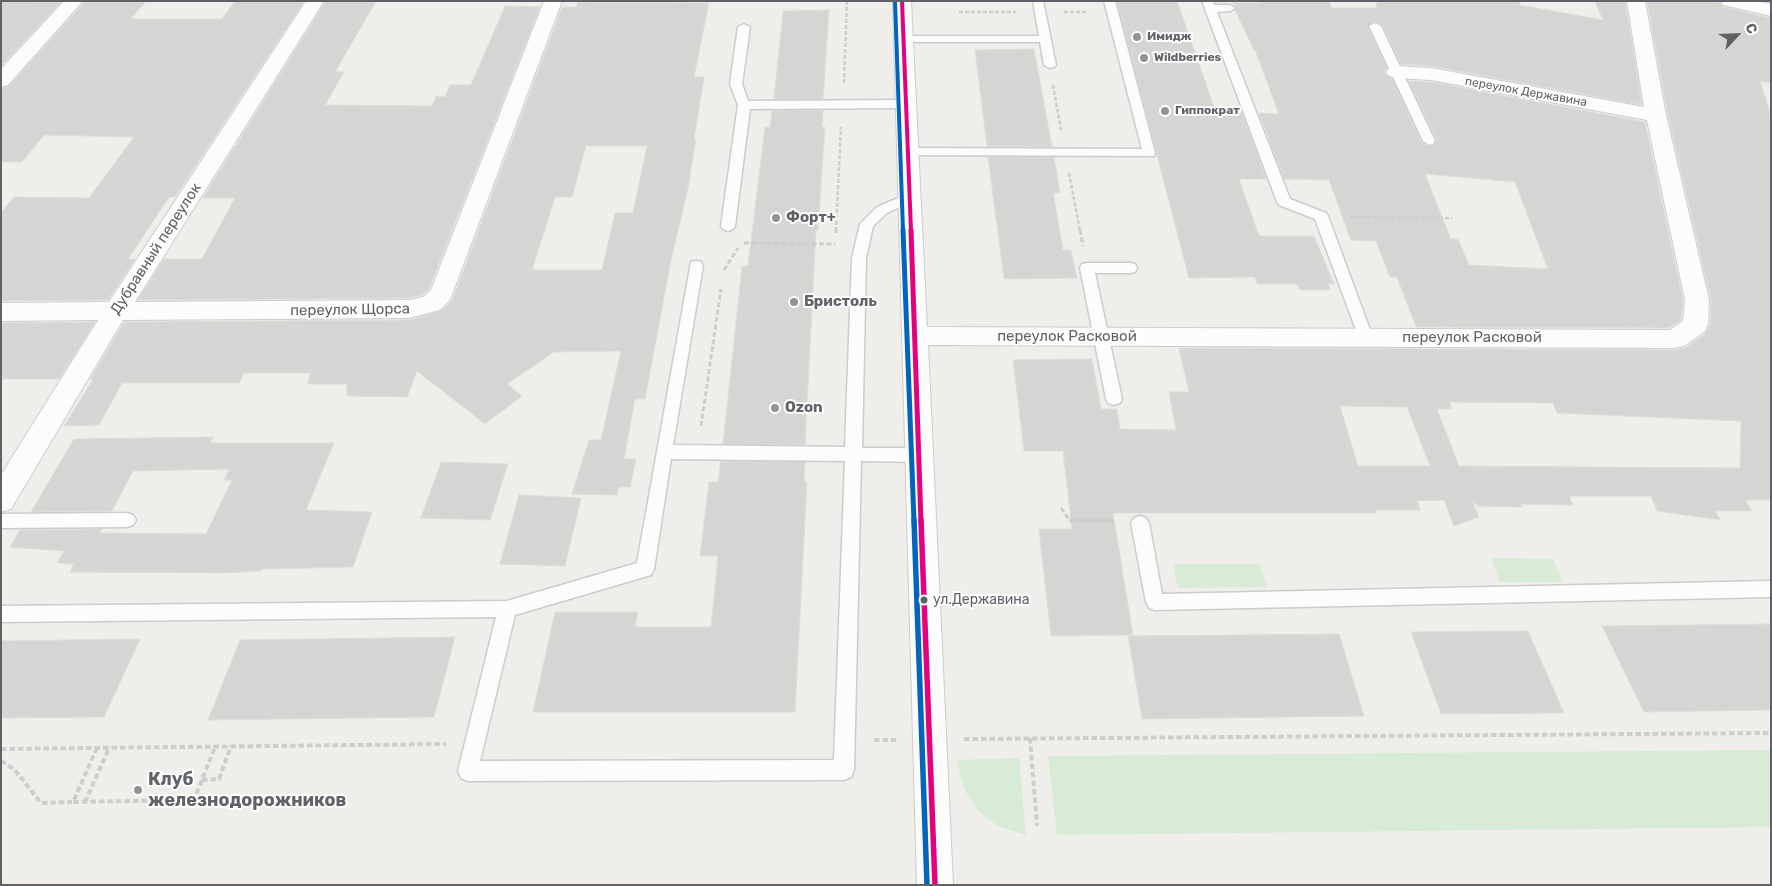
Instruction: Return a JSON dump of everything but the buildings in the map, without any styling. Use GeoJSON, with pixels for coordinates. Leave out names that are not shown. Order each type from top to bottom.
{"type":"FeatureCollection","features":[{"type":"Feature","properties":{"kind":"street"},"geometry":{"type":"LineString","coordinates":[[1,81],[74,1]]}},
{"type":"Feature","properties":{"kind":"street","name":"Дубравный переулок"},"geometry":{"type":"LineString","coordinates":[[1,500],[115,313],[315,1]]}},
{"type":"Feature","properties":{"kind":"street","name":"переулок Щорса"},"geometry":{"type":"LineString","coordinates":[[1,312],[115,313],[409,309],[431,304],[441,294],[553,1]]}},
{"type":"Feature","properties":{"kind":"street"},"geometry":{"type":"LineString","coordinates":[[902,1],[935,885]]}},
{"type":"Feature","properties":{"kind":"street","name":"переулок Расковой"},"geometry":{"type":"LineString","coordinates":[[915,336],[1675,339],[1695,325],[1697,300],[1656,115],[1636,1]]}},
{"type":"Feature","properties":{"kind":"street"},"geometry":{"type":"LineString","coordinates":[[1730,1],[1771,10]]}},
{"type":"Feature","properties":{"kind":"street","name":"переулок Державина"},"geometry":{"type":"LineString","coordinates":[[1396,72],[1431,74],[1656,115]]}},
{"type":"Feature","properties":{"kind":"lane"},"geometry":{"type":"LineString","coordinates":[[1038,1],[1050,65]]}},
{"type":"Feature","properties":{"kind":"lane"},"geometry":{"type":"LineString","coordinates":[[908,152],[1149,153],[1109,1]]}},
{"type":"Feature","properties":{"kind":"lane"},"geometry":{"type":"LineString","coordinates":[[1230,8],[1208,5],[1284,202],[1321,216],[1366,338]]}},
{"type":"Feature","properties":{"kind":"lane"},"geometry":{"type":"LineString","coordinates":[[1375,26],[1429,141]]}},
{"type":"Feature","properties":{"kind":"lane"},"geometry":{"type":"LineString","coordinates":[[728,226],[744,105],[738,96],[736,84],[744,27]]}},
{"type":"Feature","properties":{"kind":"lane"},"geometry":{"type":"LineString","coordinates":[[904,39],[1045,39]]}},
{"type":"Feature","properties":{"kind":"lane"},"geometry":{"type":"LineString","coordinates":[[744,105],[906,104]]}},
{"type":"Feature","properties":{"kind":"lane"},"geometry":{"type":"LineString","coordinates":[[507,609],[468,771],[844,770],[859,258],[867,224],[882,210],[910,196]]}},
{"type":"Feature","properties":{"kind":"lane"},"geometry":{"type":"LineString","coordinates":[[1,614],[507,609],[645,569],[696,266]]}},
{"type":"Feature","properties":{"kind":"lane"},"geometry":{"type":"LineString","coordinates":[[1114,399],[1087,268],[1130,268]]}},
{"type":"Feature","properties":{"kind":"lane"},"geometry":{"type":"LineString","coordinates":[[664,452],[919,455]]}},
{"type":"Feature","properties":{"kind":"lane"},"geometry":{"type":"LineString","coordinates":[[1,521],[127,520]]}},
{"type":"Feature","properties":{"kind":"lane"},"geometry":{"type":"LineString","coordinates":[[1140,523],[1155,602],[1771,589]]}},
{"type":"Feature","properties":{"kind":"path"},"geometry":{"type":"LineString","coordinates":[[1050,65],[1087,268]]}},
{"type":"Feature","properties":{"kind":"path"},"geometry":{"type":"LineString","coordinates":[[1321,216],[1452,218]]}},
{"type":"Feature","properties":{"kind":"path"},"geometry":{"type":"LineString","coordinates":[[722,279],[724,269],[741,244],[836,244]]}},
{"type":"Feature","properties":{"kind":"path"},"geometry":{"type":"LineString","coordinates":[[698,453],[721,288]]}},
{"type":"Feature","properties":{"kind":"path"},"geometry":{"type":"LineString","coordinates":[[1061,508],[1070,521],[1140,523]]}},
{"type":"Feature","properties":{"kind":"path"},"geometry":{"type":"LineString","coordinates":[[957,739],[1771,733]]}},
{"type":"Feature","properties":{"kind":"path"},"geometry":{"type":"LineString","coordinates":[[1030,738],[1037,826]]}},
{"type":"Feature","properties":{"kind":"path"},"geometry":{"type":"LineString","coordinates":[[1,749],[474,743]]}},
{"type":"Feature","properties":{"kind":"path"},"geometry":{"type":"LineString","coordinates":[[1,761],[14,769],[41,803],[194,800],[215,746]]}},
{"type":"Feature","properties":{"kind":"path"},"geometry":{"type":"LineString","coordinates":[[202,780],[219,779],[231,746]]}},
{"type":"Feature","properties":{"kind":"path"},"geometry":{"type":"LineString","coordinates":[[73,802],[97,748]]}},
{"type":"Feature","properties":{"kind":"path"},"geometry":{"type":"LineString","coordinates":[[85,802],[109,748]]}},
{"type":"Feature","properties":{"kind":"green space"},"geometry":{"type":"Polygon","coordinates":[[[1491,558],[1553,559],[1563,582],[1500,582],[1491,558]]]}},
{"type":"Feature","properties":{"kind":"green space"},"geometry":{"type":"Polygon","coordinates":[[[1173,564],[1260,564],[1267,587],[1178,588],[1173,564]]]}},
{"type":"Feature","properties":{"kind":"green space"},"geometry":{"type":"Polygon","coordinates":[[[1771,750],[1771,827],[1057,835],[1048,756],[1771,750]]]}},
{"type":"Feature","properties":{"kind":"green space"},"geometry":{"type":"Polygon","coordinates":[[[1019,758],[1026,835],[998,826],[979,812],[968,796],[961,779],[957,760],[1019,758]]]}},
{"type":"Feature","properties":{"kind":"transit line"},"geometry":{"type":"LineString","coordinates":[[895,1],[927,885]]}},
{"type":"Feature","properties":{"kind":"transit line"},"geometry":{"type":"LineString","coordinates":[[902,1],[935,885]]}},
{"type":"Feature","properties":{"kind":"place","name":"Имидж"},"geometry":{"type":"Point","coordinates":[1137,37]}},
{"type":"Feature","properties":{"kind":"place","name":"Wildberries"},"geometry":{"type":"Point","coordinates":[1144,58]}},
{"type":"Feature","properties":{"kind":"place","name":"Гиппократ"},"geometry":{"type":"Point","coordinates":[1165,111]}},
{"type":"Feature","properties":{"kind":"place","name":"Форт+"},"geometry":{"type":"Point","coordinates":[776,218]}},
{"type":"Feature","properties":{"kind":"place","name":"Бристоль"},"geometry":{"type":"Point","coordinates":[794,302]}},
{"type":"Feature","properties":{"kind":"place","name":"Ozon"},"geometry":{"type":"Point","coordinates":[775,408]}},
{"type":"Feature","properties":{"kind":"place","name":"ул.Державина"},"geometry":{"type":"Point","coordinates":[924,600]}},
{"type":"Feature","properties":{"kind":"place","name":"Клуб железнодорожников"},"geometry":{"type":"Point","coordinates":[138,790]}}]}
